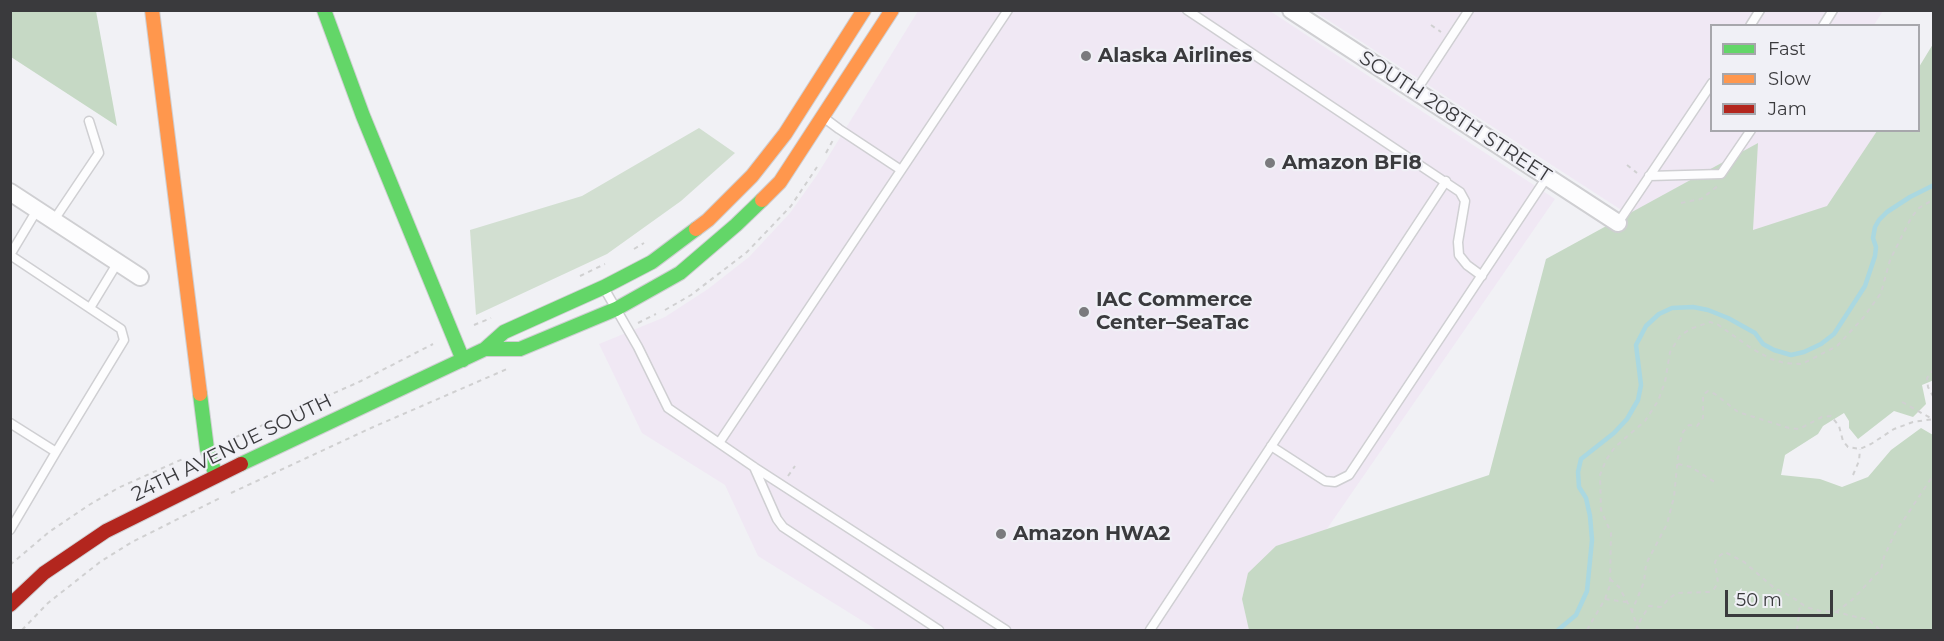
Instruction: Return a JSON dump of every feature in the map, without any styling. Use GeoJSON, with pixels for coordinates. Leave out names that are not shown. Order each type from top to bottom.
{"type":"FeatureCollection","features":[{"type":"Feature","properties":{"kind":"main road"},"geometry":{"type":"LineString","coordinates":[[152,10],[207,449],[216,476]]}},
{"type":"Feature","properties":{"kind":"main road"},"geometry":{"type":"LineString","coordinates":[[324,10],[363,116],[463,360]]}},
{"type":"Feature","properties":{"kind":"main road","name":"24TH AVENUE SOUTH"},"geometry":{"type":"LineString","coordinates":[[485,349],[520,349],[616,309],[680,273],[736,225],[780,182],[892,10]]}},
{"type":"Feature","properties":{"kind":"main road","name":"24TH AVENUE SOUTH"},"geometry":{"type":"LineString","coordinates":[[10,605],[44,573],[106,531],[250,459],[463,360],[485,349],[504,332],[604,287],[652,262],[708,219],[752,176],[785,135],[858,13]]}},
{"type":"Feature","properties":{"kind":"street","name":"SOUTH 208TH STREET"},"geometry":{"type":"LineString","coordinates":[[1291,10],[1618,223]]}},
{"type":"Feature","properties":{"kind":"street"},"geometry":{"type":"LineString","coordinates":[[10,192],[140,277]]}},
{"type":"Feature","properties":{"kind":"lane"},"geometry":{"type":"LineString","coordinates":[[719,443],[1008,10]]}},
{"type":"Feature","properties":{"kind":"lane"},"geometry":{"type":"LineString","coordinates":[[1187,10],[1460,192],[1465,201],[1458,242],[1459,255],[1467,265],[1482,276]]}},
{"type":"Feature","properties":{"kind":"lane"},"geometry":{"type":"LineString","coordinates":[[1416,91],[1469,10]]}},
{"type":"Feature","properties":{"kind":"lane"},"geometry":{"type":"LineString","coordinates":[[1751,24],[1760,10]]}},
{"type":"Feature","properties":{"kind":"lane"},"geometry":{"type":"LineString","coordinates":[[1824,24],[1833,10]]}},
{"type":"Feature","properties":{"kind":"lane"},"geometry":{"type":"LineString","coordinates":[[1618,223],[1710,86]]}},
{"type":"Feature","properties":{"kind":"lane"},"geometry":{"type":"LineString","coordinates":[[823,117],[902,170]]}},
{"type":"Feature","properties":{"kind":"lane"},"geometry":{"type":"LineString","coordinates":[[54,220],[99,153],[89,121]]}},
{"type":"Feature","properties":{"kind":"lane"},"geometry":{"type":"LineString","coordinates":[[1649,176],[1721,174],[1750,132]]}},
{"type":"Feature","properties":{"kind":"lane"},"geometry":{"type":"LineString","coordinates":[[1271,446],[1325,481],[1335,482],[1349,475],[1547,177]]}},
{"type":"Feature","properties":{"kind":"lane"},"geometry":{"type":"LineString","coordinates":[[1149,630],[1446,181]]}},
{"type":"Feature","properties":{"kind":"lane"},"geometry":{"type":"LineString","coordinates":[[10,530],[124,340],[121,329],[10,255],[37,210]]}},
{"type":"Feature","properties":{"kind":"lane"},"geometry":{"type":"LineString","coordinates":[[90,308],[118,262]]}},
{"type":"Feature","properties":{"kind":"lane"},"geometry":{"type":"LineString","coordinates":[[604,287],[668,408],[1006,630]]}},
{"type":"Feature","properties":{"kind":"lane"},"geometry":{"type":"LineString","coordinates":[[14,425],[56,453]]}},
{"type":"Feature","properties":{"kind":"lane"},"geometry":{"type":"LineString","coordinates":[[754,466],[777,519],[783,527],[939,630]]}},
{"type":"Feature","properties":{"kind":"path"},"geometry":{"type":"LineString","coordinates":[[1431,25],[1442,32]]}},
{"type":"Feature","properties":{"kind":"path"},"geometry":{"type":"LineString","coordinates":[[1392,169],[1398,159]]}},
{"type":"Feature","properties":{"kind":"path"},"geometry":{"type":"LineString","coordinates":[[1627,165],[1637,172]]}},
{"type":"Feature","properties":{"kind":"path"},"geometry":{"type":"LineString","coordinates":[[665,310],[691,295],[747,252],[791,206],[817,168]]}},
{"type":"Feature","properties":{"kind":"path"},"geometry":{"type":"LineString","coordinates":[[1682,203],[1701,199],[1724,181]]}},
{"type":"Feature","properties":{"kind":"path"},"geometry":{"type":"LineString","coordinates":[[1587,630],[1605,599],[1610,585],[1611,533],[1602,510],[1600,475],[1615,447],[1645,421],[1658,401],[1665,381],[1670,352],[1680,336],[1690,329],[1710,322],[1717,324],[1771,359],[1785,363],[1802,364],[1837,346],[1863,318],[1881,293],[1890,260],[1911,218],[1919,208],[1934,199]]}},
{"type":"Feature","properties":{"kind":"path"},"geometry":{"type":"LineString","coordinates":[[630,251],[650,239]]}},
{"type":"Feature","properties":{"kind":"path"},"geometry":{"type":"LineString","coordinates":[[580,276],[610,262]]}},
{"type":"Feature","properties":{"kind":"path"},"geometry":{"type":"LineString","coordinates":[[10,565],[49,532],[118,488],[361,381],[498,314]]}},
{"type":"Feature","properties":{"kind":"path"},"geometry":{"type":"LineString","coordinates":[[22,630],[57,595],[100,562],[132,542],[259,479],[507,369]]}},
{"type":"Feature","properties":{"kind":"path"},"geometry":{"type":"LineString","coordinates":[[1934,369],[1927,378],[1928,387],[1934,398]]}},
{"type":"Feature","properties":{"kind":"path"},"geometry":{"type":"LineString","coordinates":[[1632,611],[1644,582],[1646,564],[1667,524],[1674,496],[1679,446],[1683,432],[1689,425],[1697,426],[1703,418],[1703,395],[1708,391],[1738,412],[1789,428],[1799,429],[1822,417],[1831,416],[1839,426],[1843,441],[1848,447],[1860,449],[1894,429],[1913,422],[1933,419]]}},
{"type":"Feature","properties":{"kind":"path"},"geometry":{"type":"LineString","coordinates":[[1902,402],[1933,419]]}},
{"type":"Feature","properties":{"kind":"path"},"geometry":{"type":"LineString","coordinates":[[1853,475],[1859,461],[1860,449]]}},
{"type":"Feature","properties":{"kind":"path"},"geometry":{"type":"LineString","coordinates":[[1678,464],[1691,467],[1716,483]]}},
{"type":"Feature","properties":{"kind":"path"},"geometry":{"type":"LineString","coordinates":[[788,476],[795,466]]}},
{"type":"Feature","properties":{"kind":"path"},"geometry":{"type":"LineString","coordinates":[[1836,612],[1852,600],[1881,569],[1884,556],[1895,533],[1934,474]]}},
{"type":"Feature","properties":{"kind":"path"},"geometry":{"type":"LineString","coordinates":[[1637,626],[1649,606],[1662,607],[1668,598],[1677,593],[1709,592],[1714,589],[1718,583],[1715,562],[1725,552],[1744,562],[1773,587],[1800,603],[1820,611],[1836,612],[1869,620],[1880,630]]}},
{"type":"Feature","properties":{"kind":"path"},"geometry":{"type":"LineString","coordinates":[[1610,579],[1619,587],[1632,611],[1637,630]]}},
{"type":"Feature","properties":{"kind":"path"},"geometry":{"type":"LineString","coordinates":[[1605,599],[1626,602]]}},
{"type":"Feature","properties":{"kind":"path"},"geometry":{"type":"LineString","coordinates":[[1797,630],[1800,603]]}},
{"type":"Feature","properties":{"kind":"shaded area"},"geometry":{"type":"Polygon","coordinates":[[[918,11],[1270,11],[1555,199],[1257,630],[877,630],[758,556],[725,485],[642,433],[599,344],[665,317],[708,289],[749,257],[790,213],[817,175],[918,11]]]}},
{"type":"Feature","properties":{"kind":"shaded area"},"geometry":{"type":"Polygon","coordinates":[[[1314,11],[1883,11],[1875,24],[1710,24],[1710,132],[1882,132],[1802,327],[1314,11]]]}},
{"type":"Feature","properties":{"kind":"green space"},"geometry":{"type":"Polygon","coordinates":[[[10,11],[96,11],[117,126],[11,57],[10,11]]]}},
{"type":"Feature","properties":{"kind":"green space"},"geometry":{"type":"Polygon","coordinates":[[[1933,44],[1934,380],[1922,385],[1926,404],[1913,417],[1894,411],[1858,439],[1849,428],[1849,421],[1844,413],[1823,426],[1818,434],[1785,455],[1781,475],[1820,479],[1842,487],[1868,477],[1891,450],[1921,428],[1933,435],[1933,630],[1249,630],[1242,599],[1248,573],[1276,546],[1489,475],[1546,259],[1758,143],[1753,230],[1827,206],[1876,132],[1920,132],[1920,65],[1933,44]]]}},
{"type":"Feature","properties":{"kind":"green space"},"geometry":{"type":"Polygon","coordinates":[[[699,128],[735,153],[681,201],[607,254],[476,315],[470,230],[582,196],[699,128]]]}},
{"type":"Feature","properties":{"kind":"waterway"},"geometry":{"type":"LineString","coordinates":[[1558,630],[1576,615],[1587,591],[1592,540],[1586,498],[1579,487],[1578,472],[1581,459],[1614,433],[1627,419],[1638,400],[1641,385],[1636,345],[1646,326],[1659,314],[1672,308],[1693,307],[1728,318],[1755,333],[1763,344],[1791,355],[1821,344],[1834,334],[1865,286],[1875,256],[1876,247],[1873,238],[1879,220],[1910,197],[1934,185]]}},
{"type":"Feature","properties":{"kind":"traffic: fast"},"geometry":{"type":"LineString","coordinates":[[324,10],[363,116],[463,360]]}},
{"type":"Feature","properties":{"kind":"traffic: fast"},"geometry":{"type":"LineString","coordinates":[[485,349],[520,349],[616,309],[680,273],[762,200]]}},
{"type":"Feature","properties":{"kind":"traffic: fast"},"geometry":{"type":"LineString","coordinates":[[241,464],[485,349],[504,332],[604,287],[652,262],[696,229]]}},
{"type":"Feature","properties":{"kind":"traffic: fast"},"geometry":{"type":"LineString","coordinates":[[200,394],[207,449],[216,476]]}},
{"type":"Feature","properties":{"kind":"traffic: slow"},"geometry":{"type":"LineString","coordinates":[[152,10],[200,394]]}},
{"type":"Feature","properties":{"kind":"traffic: slow"},"geometry":{"type":"LineString","coordinates":[[696,229],[752,176],[785,134],[864,10]]}},
{"type":"Feature","properties":{"kind":"traffic: slow"},"geometry":{"type":"LineString","coordinates":[[762,200],[780,182],[892,10]]}},
{"type":"Feature","properties":{"kind":"traffic: jam"},"geometry":{"type":"LineString","coordinates":[[10,605],[44,573],[106,531],[241,464]]}},
{"type":"Feature","properties":{"kind":"place","name":"Alaska Airlines"},"geometry":{"type":"Point","coordinates":[1086,56]}},
{"type":"Feature","properties":{"kind":"place","name":"Amazon BFI8"},"geometry":{"type":"Point","coordinates":[1270,163]}},
{"type":"Feature","properties":{"kind":"place","name":"IAC Commerce Center–SeaTac"},"geometry":{"type":"Point","coordinates":[1084,312]}},
{"type":"Feature","properties":{"kind":"place","name":"Amazon HWA2"},"geometry":{"type":"Point","coordinates":[1001,534]}}]}
